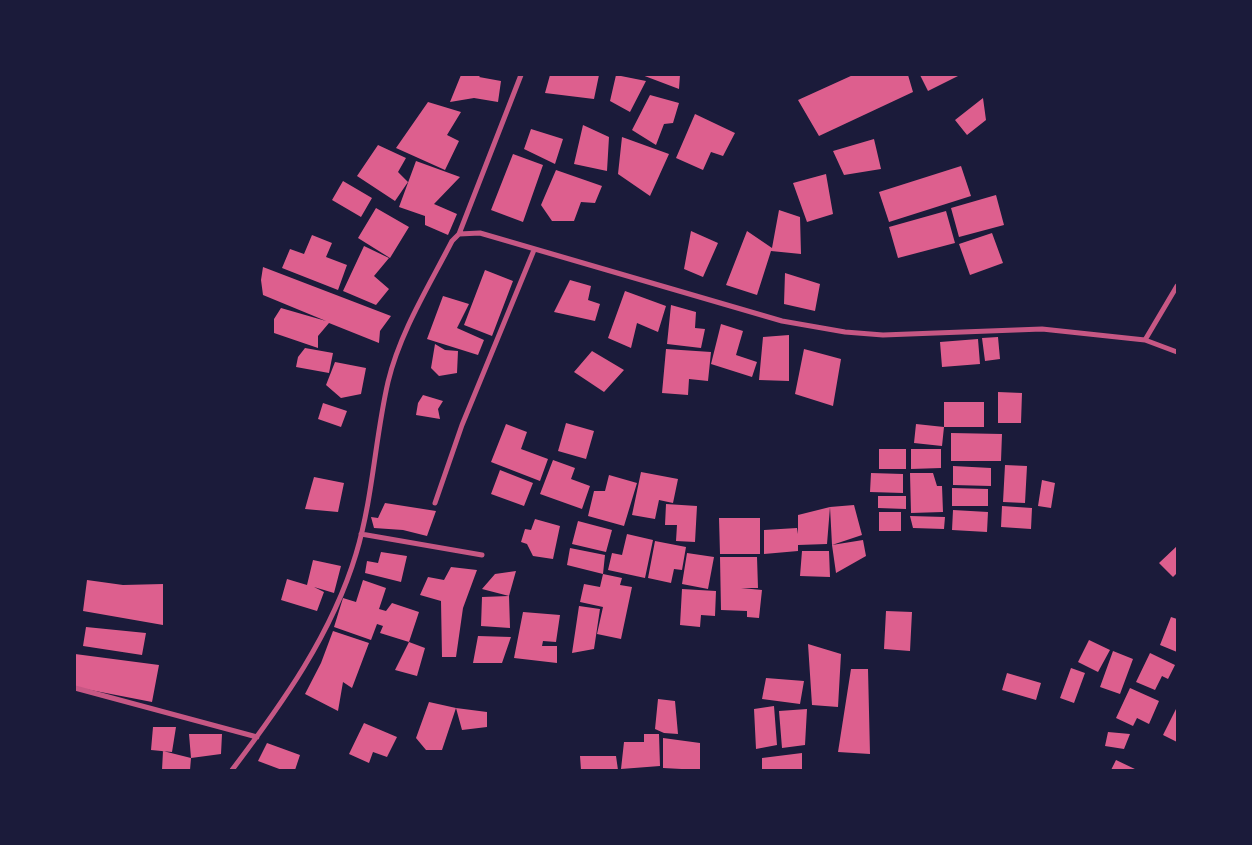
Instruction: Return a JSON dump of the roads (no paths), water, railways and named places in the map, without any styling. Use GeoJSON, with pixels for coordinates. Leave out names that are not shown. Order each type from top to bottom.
{"type":"FeatureCollection","features":[{"type":"Feature","properties":{"kind":"street"},"geometry":{"type":"LineString","coordinates":[[232,770],[304,669],[317,645],[351,568],[361,534],[388,383],[395,357],[403,336],[452,241],[459,234],[521,75]]}},
{"type":"Feature","properties":{"kind":"street"},"geometry":{"type":"LineString","coordinates":[[459,234],[480,233],[782,321],[820,329],[883,335],[1042,329],[1145,340],[1177,352]]}},
{"type":"Feature","properties":{"kind":"street"},"geometry":{"type":"LineString","coordinates":[[435,503],[456,439],[534,250]]}},
{"type":"Feature","properties":{"kind":"street"},"geometry":{"type":"LineString","coordinates":[[1145,340],[1177,286]]}},
{"type":"Feature","properties":{"kind":"street"},"geometry":{"type":"LineString","coordinates":[[361,534],[482,556]]}},
{"type":"Feature","properties":{"kind":"street"},"geometry":{"type":"LineString","coordinates":[[75,688],[257,737]]}}]}
